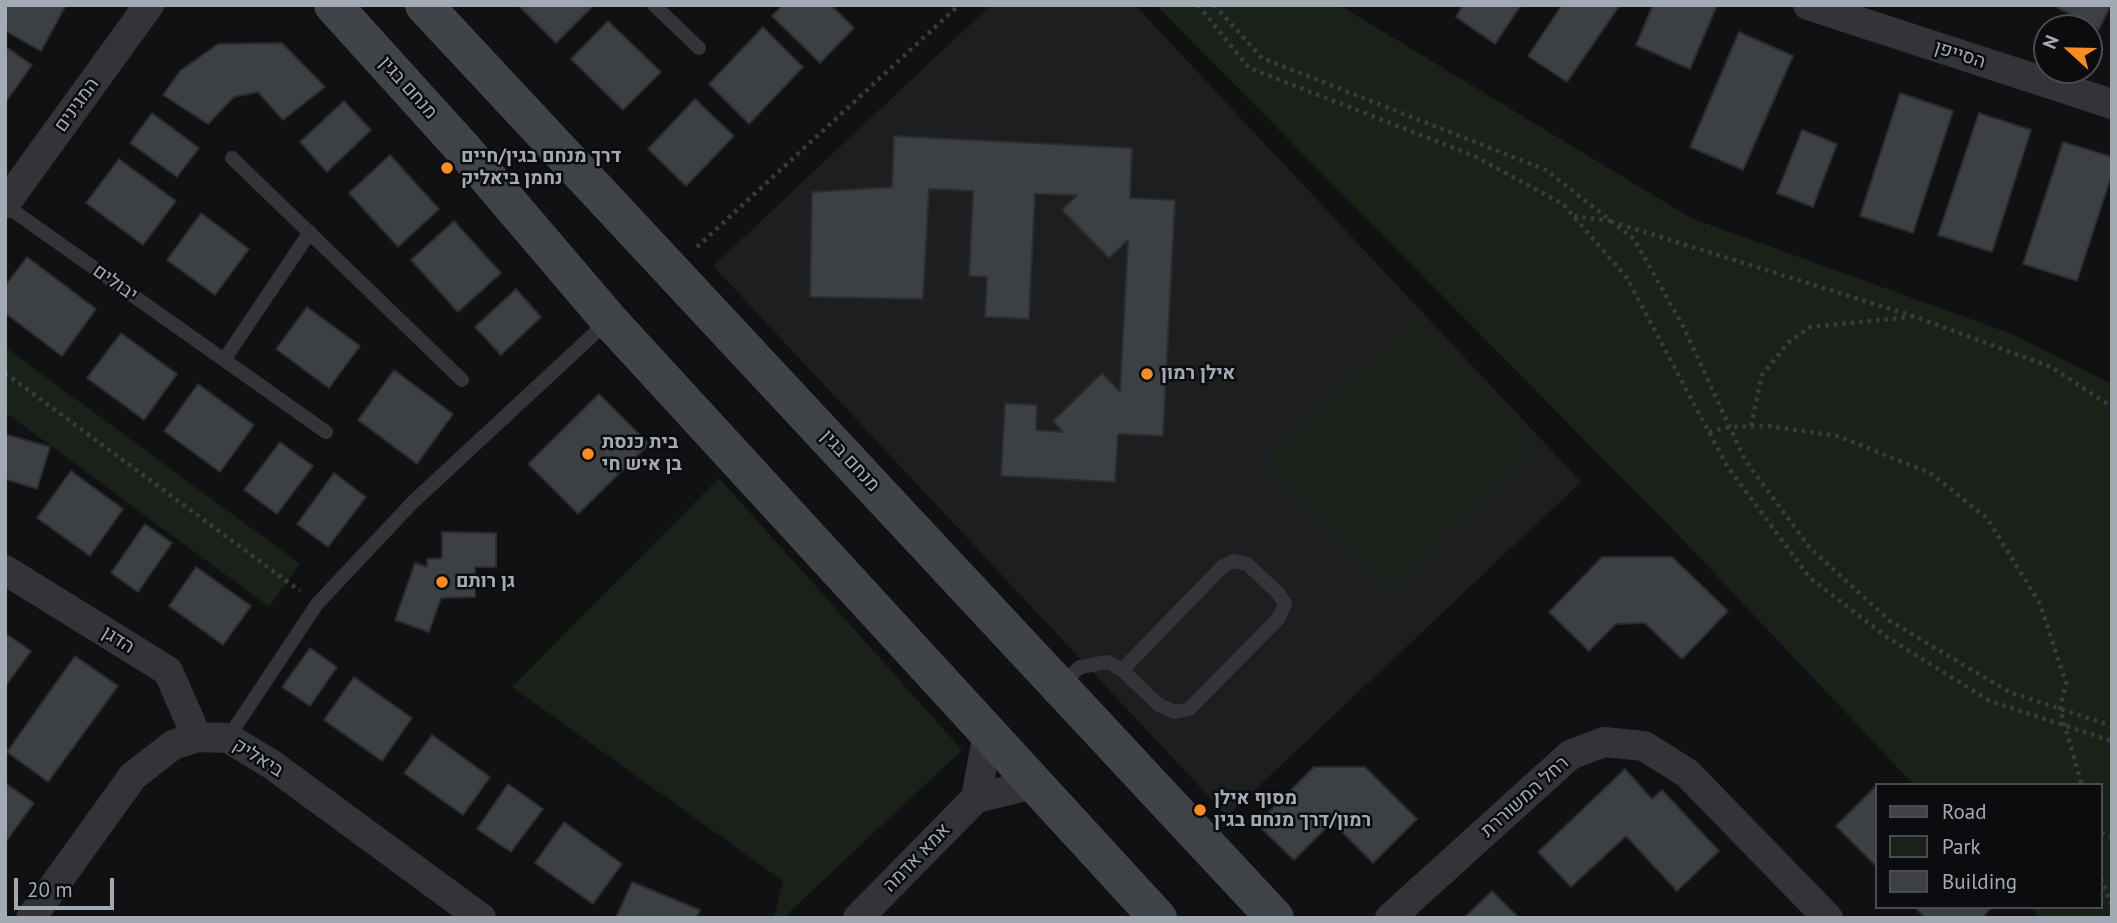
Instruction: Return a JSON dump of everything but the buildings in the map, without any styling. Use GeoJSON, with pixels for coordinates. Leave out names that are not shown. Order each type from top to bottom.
{"type":"FeatureCollection","features":[{"type":"Feature","properties":{"kind":"main road","name":"מנחם בגין"},"geometry":{"type":"LineString","coordinates":[[333,5],[465,151],[609,320],[1157,918]]}},
{"type":"Feature","properties":{"kind":"main road","name":"מנחם בגין"},"geometry":{"type":"LineString","coordinates":[[424,5],[1275,918]]}},
{"type":"Feature","properties":{"kind":"street","name":"המגינים"},"geometry":{"type":"LineString","coordinates":[[5,205],[149,5]]}},
{"type":"Feature","properties":{"kind":"street","name":"הסייפן"},"geometry":{"type":"LineString","coordinates":[[1808,5],[2112,104]]}},
{"type":"Feature","properties":{"kind":"street","name":"הדגן"},"geometry":{"type":"LineString","coordinates":[[5,570],[168,671],[197,737]]}},
{"type":"Feature","properties":{"kind":"street"},"geometry":{"type":"LineString","coordinates":[[988,733],[975,798],[1035,784]]}},
{"type":"Feature","properties":{"kind":"street","name":"ביאליק"},"geometry":{"type":"LineString","coordinates":[[31,918],[133,776],[173,746],[197,737],[228,738],[271,764],[481,918]]}},
{"type":"Feature","properties":{"kind":"street","name":"רחל המשוררת"},"geometry":{"type":"LineString","coordinates":[[1390,918],[1570,755],[1604,742],[1644,746],[1687,774],[1828,918]]}},
{"type":"Feature","properties":{"kind":"street","name":"אמא אדמה"},"geometry":{"type":"LineString","coordinates":[[858,918],[975,798]]}},
{"type":"Feature","properties":{"kind":"lane"},"geometry":{"type":"LineString","coordinates":[[654,5],[699,48]]}},
{"type":"Feature","properties":{"kind":"lane"},"geometry":{"type":"LineString","coordinates":[[232,158],[462,380]]}},
{"type":"Feature","properties":{"kind":"lane","name":"יבולים"},"geometry":{"type":"LineString","coordinates":[[5,205],[326,432]]}},
{"type":"Feature","properties":{"kind":"lane"},"geometry":{"type":"LineString","coordinates":[[224,360],[310,232]]}},
{"type":"Feature","properties":{"kind":"lane"},"geometry":{"type":"LineString","coordinates":[[228,738],[317,604],[413,502],[609,320]]}},
{"type":"Feature","properties":{"kind":"lane"},"geometry":{"type":"LineString","coordinates":[[1059,686],[1080,667],[1108,662],[1122,670],[1159,705],[1175,712],[1189,709],[1278,619],[1285,604],[1278,593],[1247,564],[1234,561],[1223,566],[1122,670]]}},
{"type":"Feature","properties":{"kind":"path"},"geometry":{"type":"LineString","coordinates":[[1198,5],[1249,68],[1472,156],[1563,204],[1627,278],[1727,466],[1810,578],[1888,638],[1990,701],[2112,741]]}},
{"type":"Feature","properties":{"kind":"path"},"geometry":{"type":"LineString","coordinates":[[1214,5],[1262,58],[1546,170],[1634,239],[1684,326],[1745,460],[1810,548],[1890,621],[2009,692],[2112,726]]}},
{"type":"Feature","properties":{"kind":"path"},"geometry":{"type":"LineString","coordinates":[[672,270],[955,7]]}},
{"type":"Feature","properties":{"kind":"path"},"geometry":{"type":"LineString","coordinates":[[1573,216],[1612,222],[1916,317],[2051,367],[2112,407]]}},
{"type":"Feature","properties":{"kind":"path"},"geometry":{"type":"LineString","coordinates":[[1751,426],[1762,375],[1789,342],[1810,327],[1916,317]]}},
{"type":"Feature","properties":{"kind":"path"},"geometry":{"type":"LineString","coordinates":[[5,373],[317,604]]}},
{"type":"Feature","properties":{"kind":"path"},"geometry":{"type":"LineString","coordinates":[[1709,432],[1730,427],[1769,426],[1838,436],[1930,473],[1987,518],[2040,604],[2066,683],[2060,709],[2081,783]]}},
{"type":"Feature","properties":{"kind":"path"},"geometry":{"type":"LineString","coordinates":[[2103,883],[2112,906]]}},
{"type":"Feature","properties":{"kind":"shaded area","name":"אילן רמון"},"geometry":{"type":"Polygon","coordinates":[[[991,5],[1135,5],[1581,482],[1227,816],[713,266],[991,5]]]}},
{"type":"Feature","properties":{"kind":"green space"},"geometry":{"type":"Polygon","coordinates":[[[1156,5],[1339,5],[1691,218],[2012,334],[2112,384],[2112,918],[2040,918],[2032,909],[2103,909],[2103,783],[1912,783],[1683,540],[1156,5]]]}},
{"type":"Feature","properties":{"kind":"green space"},"geometry":{"type":"Polygon","coordinates":[[[1416,320],[1536,448],[1388,587],[1268,460],[1416,320]]]}},
{"type":"Feature","properties":{"kind":"green space"},"geometry":{"type":"Polygon","coordinates":[[[5,347],[300,564],[269,607],[5,412],[5,347]]]}},
{"type":"Feature","properties":{"kind":"green space"},"geometry":{"type":"Polygon","coordinates":[[[719,478],[962,750],[783,918],[774,918],[783,881],[512,687],[719,478]]]}},
{"type":"Feature","properties":{"kind":"place","name":"דרך מנחם בגין/חיים נחמן ביאליק"},"geometry":{"type":"Point","coordinates":[447,168]}},
{"type":"Feature","properties":{"kind":"place","name":"אילן רמון"},"geometry":{"type":"Point","coordinates":[1147,374]}},
{"type":"Feature","properties":{"kind":"place","name":"בית כנסת בן איש חי"},"geometry":{"type":"Point","coordinates":[588,454]}},
{"type":"Feature","properties":{"kind":"place","name":"גן רותם"},"geometry":{"type":"Point","coordinates":[442,582]}},
{"type":"Feature","properties":{"kind":"place","name":"מסוף אילן רמון/דרך מנחם בגין"},"geometry":{"type":"Point","coordinates":[1200,810]}}]}
